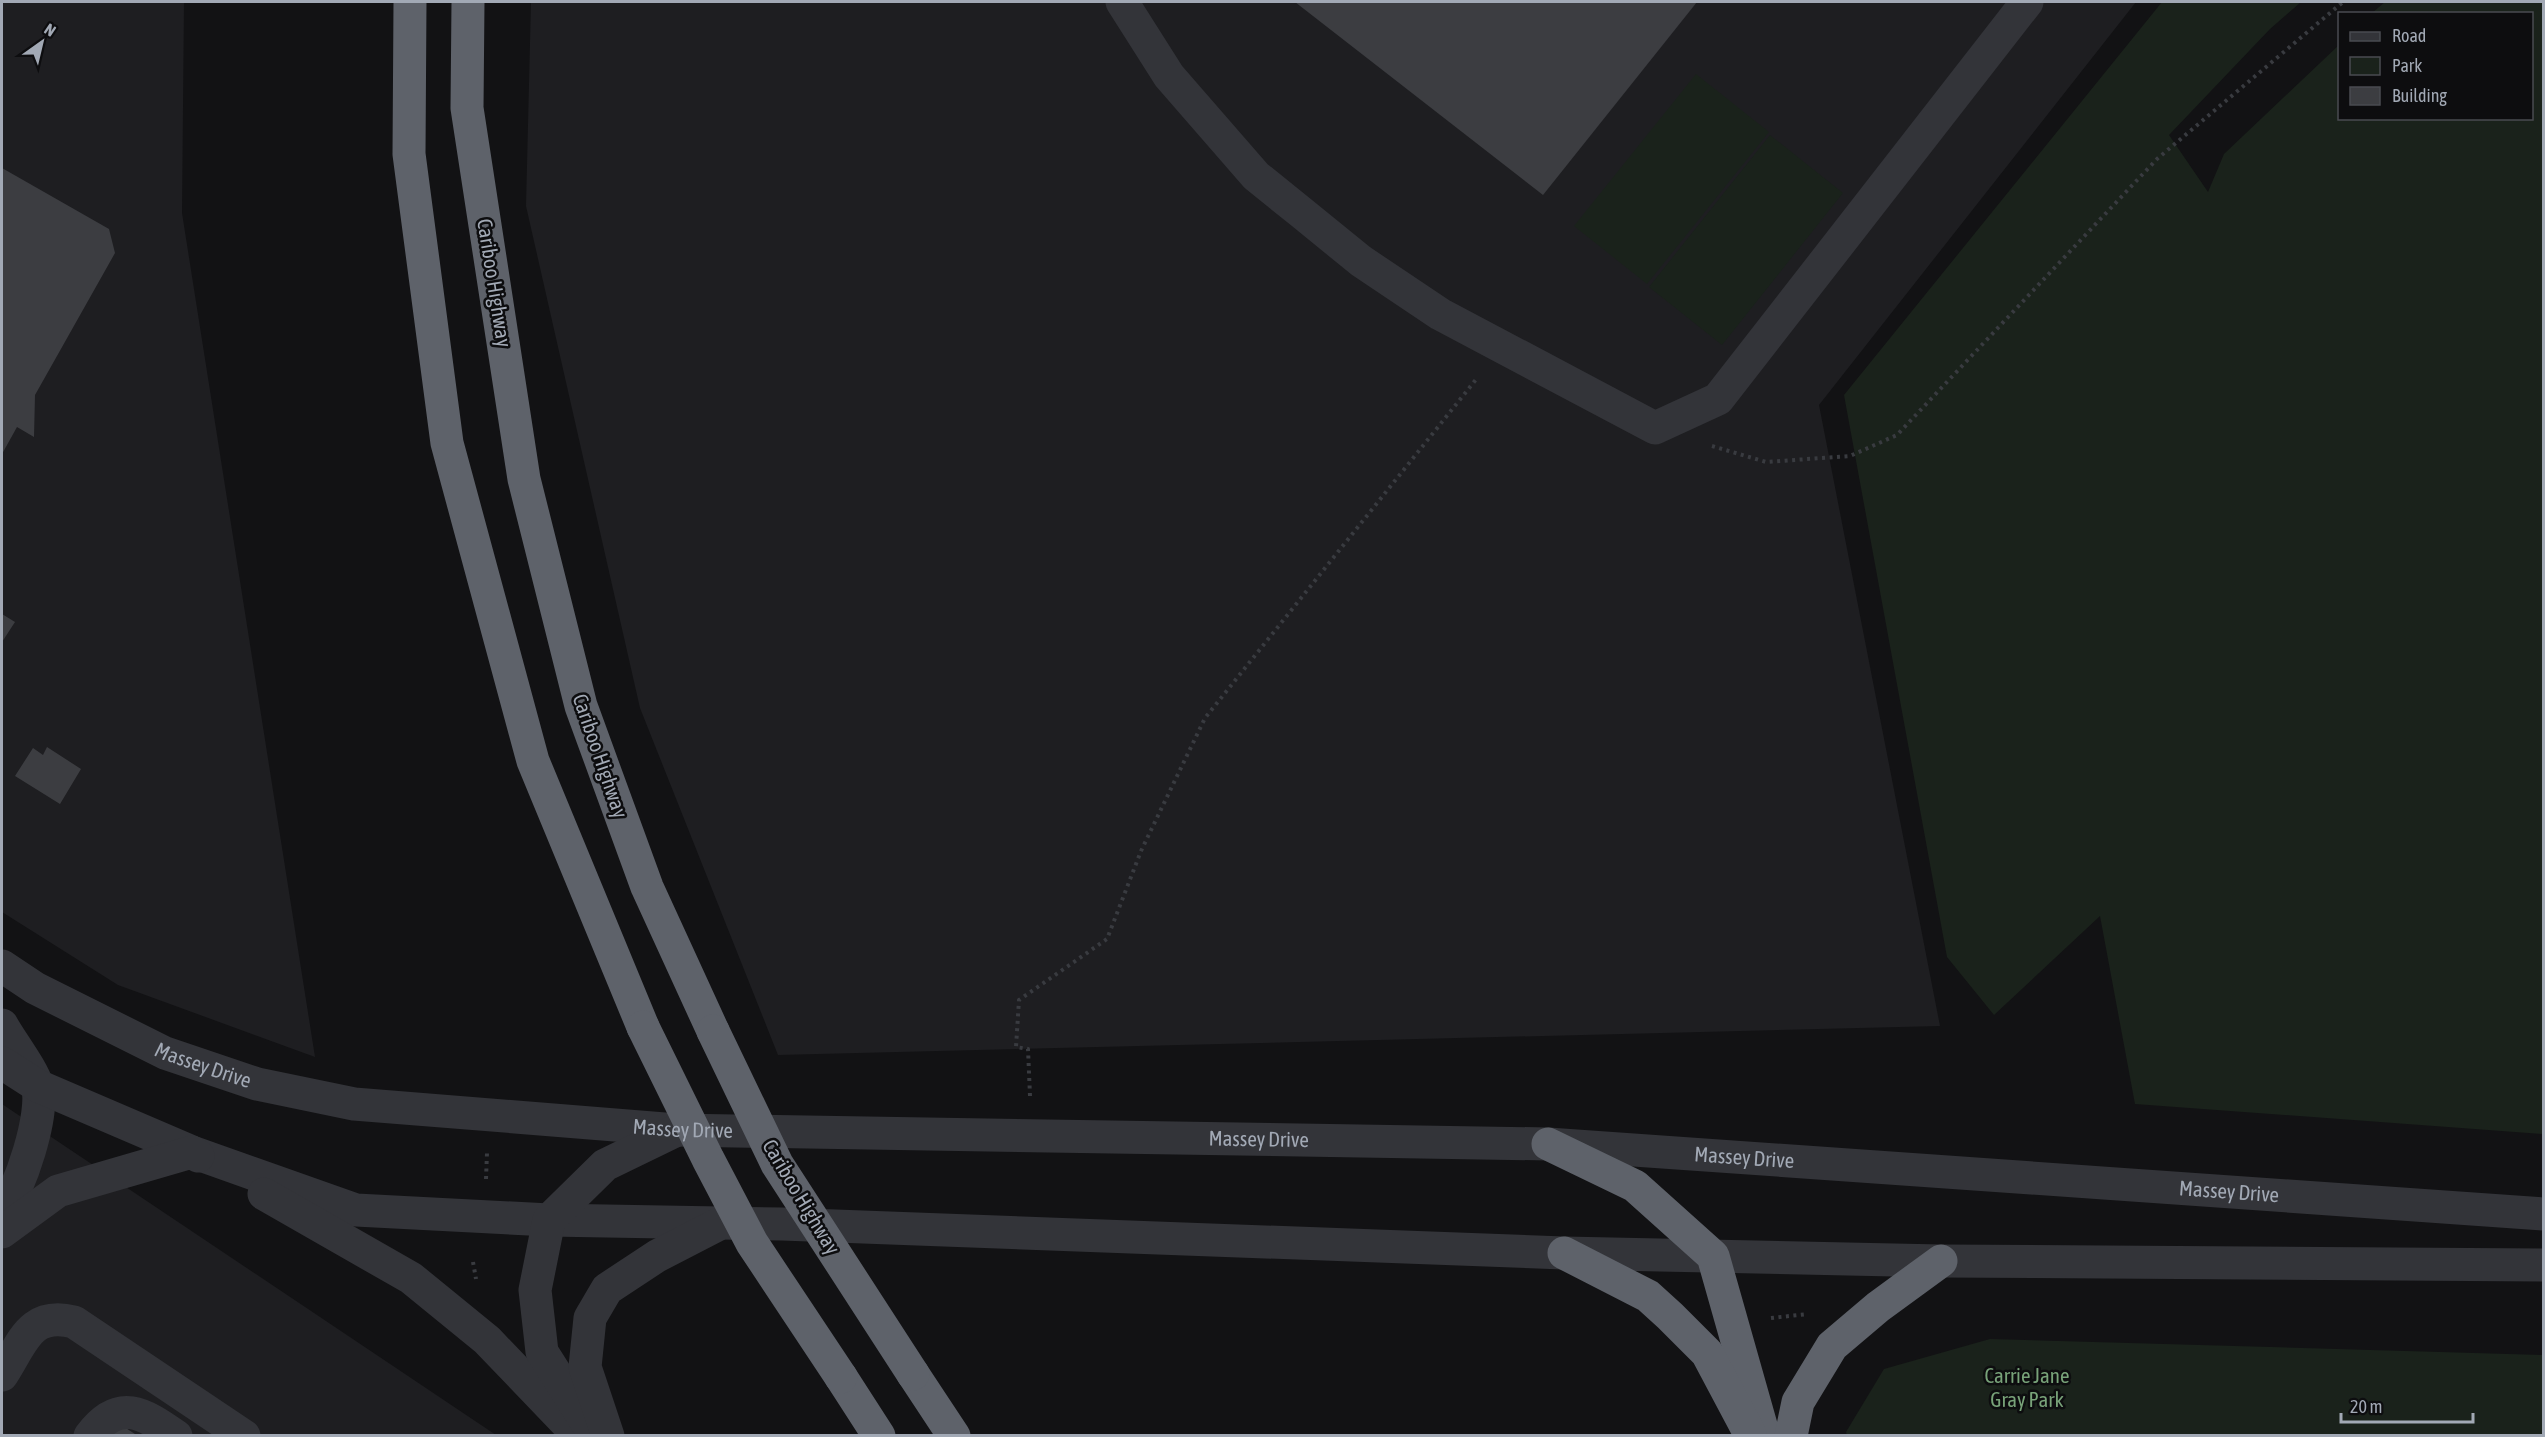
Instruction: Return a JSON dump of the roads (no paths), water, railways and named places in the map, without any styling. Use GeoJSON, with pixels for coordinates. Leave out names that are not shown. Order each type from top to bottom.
{"type":"FeatureCollection","features":[{"type":"Feature","properties":{"kind":"highway"},"geometry":{"type":"LineString","coordinates":[[410,2],[409,154],[447,443],[533,761],[643,1027],[708,1159],[752,1243],[879,1436]]}},
{"type":"Feature","properties":{"kind":"highway","name":"Cariboo Highway"},"geometry":{"type":"LineString","coordinates":[[468,2],[467,108],[524,479],[581,706],[647,887],[777,1164],[954,1436]]}},
{"type":"Feature","properties":{"kind":"highway"},"geometry":{"type":"LineString","coordinates":[[1548,1143],[1635,1186],[1713,1256],[1764,1436]]}},
{"type":"Feature","properties":{"kind":"highway"},"geometry":{"type":"LineString","coordinates":[[1564,1252],[1648,1296],[1670,1316],[1707,1353],[1750,1436]]}},
{"type":"Feature","properties":{"kind":"highway"},"geometry":{"type":"LineString","coordinates":[[1791,1436],[1798,1402],[1832,1346],[1878,1307],[1941,1261]]}},
{"type":"Feature","properties":{"kind":"street"},"geometry":{"type":"LineString","coordinates":[[1122,2],[1169,76],[1256,176],[1361,261],[1440,314],[1655,428],[1718,399],[2027,2]]}},
{"type":"Feature","properties":{"kind":"street","name":"Massey Drive"},"geometry":{"type":"LineString","coordinates":[[2,966],[35,988],[165,1053],[257,1084],[354,1104],[677,1130],[1548,1143],[2544,1214]]}},
{"type":"Feature","properties":{"kind":"street"},"geometry":{"type":"LineString","coordinates":[[2,1025],[38,1086],[38,1118],[26,1163],[9,1205],[2,1213]]}},
{"type":"Feature","properties":{"kind":"street"},"geometry":{"type":"LineString","coordinates":[[2,1063],[38,1086],[192,1152],[356,1210],[549,1220],[1713,1256],[1941,1261],[2544,1265]]}},
{"type":"Feature","properties":{"kind":"street"},"geometry":{"type":"LineString","coordinates":[[595,1436],[542,1352],[535,1290],[549,1220],[605,1165],[677,1130]]}},
{"type":"Feature","properties":{"kind":"street"},"geometry":{"type":"LineString","coordinates":[[2,1232],[58,1191],[192,1152],[411,1278],[487,1340],[579,1436]]}},
{"type":"Feature","properties":{"kind":"street"},"geometry":{"type":"LineString","coordinates":[[608,1436],[585,1367],[590,1318],[607,1289],[657,1256],[720,1224]]}},
{"type":"Feature","properties":{"kind":"street"},"geometry":{"type":"LineString","coordinates":[[2,1376],[33,1327],[45,1320],[57,1318],[74,1322],[244,1436]]}},
{"type":"Feature","properties":{"kind":"street"},"geometry":{"type":"LineString","coordinates":[[90,1436],[108,1417],[138,1412],[176,1436]]}},
{"type":"Feature","properties":{"kind":"park label","name":"Carrie Jane Gray Park"},"geometry":{"type":"Point","coordinates":[2027,1388]}}]}
